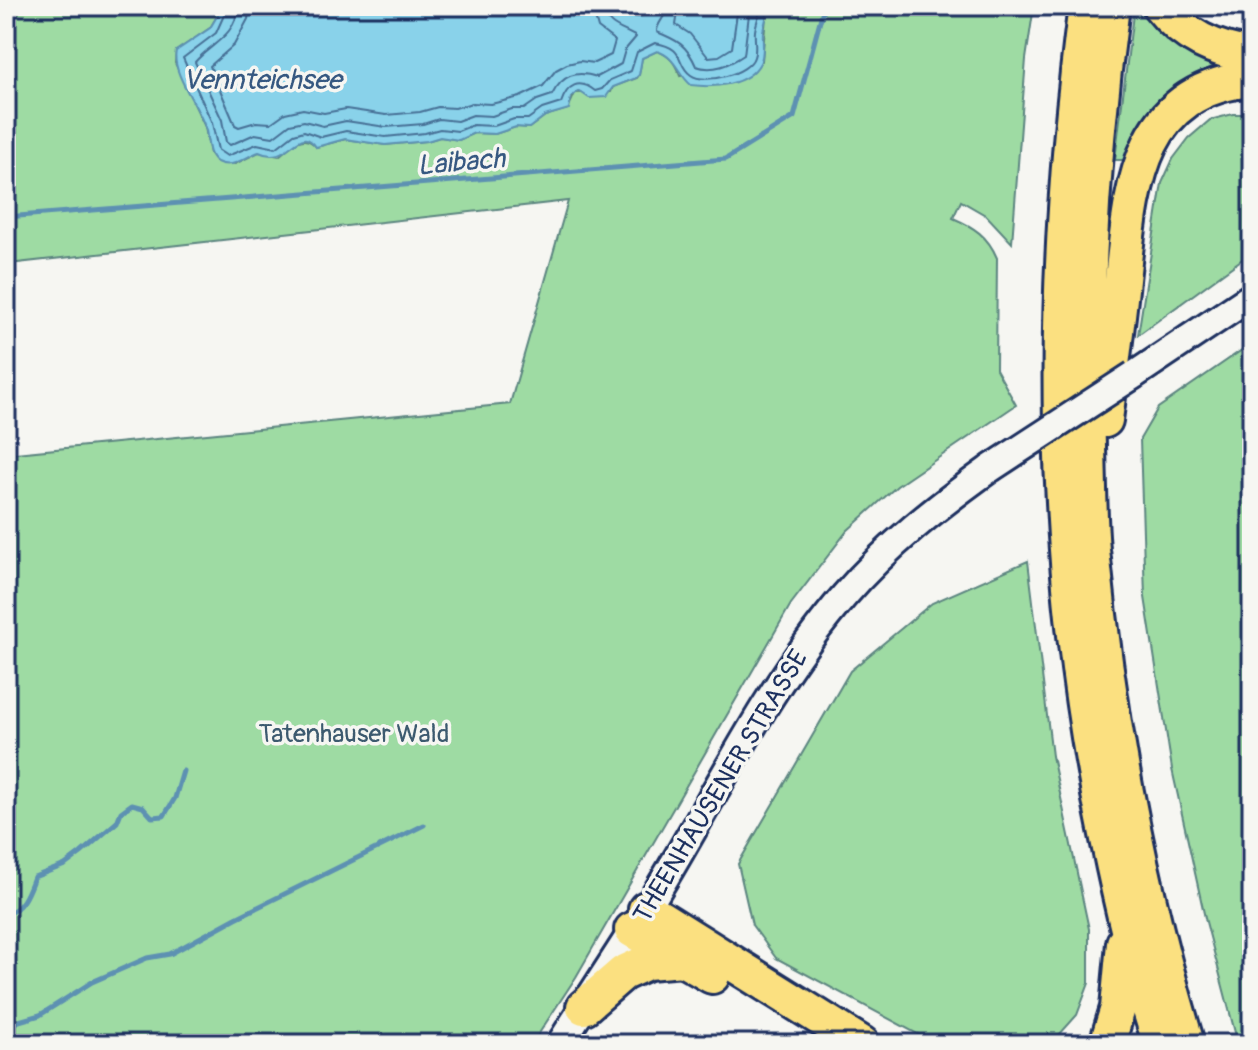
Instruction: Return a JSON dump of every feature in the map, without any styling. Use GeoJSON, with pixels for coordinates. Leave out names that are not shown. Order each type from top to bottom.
{"type":"FeatureCollection","features":[{"type":"Feature","properties":{"kind":"highway"},"geometry":{"type":"LineString","coordinates":[[1086,6],[1063,226],[1059,409],[1063,523],[1078,669],[1096,782],[1125,923],[1161,1044]]}},
{"type":"Feature","properties":{"kind":"highway"},"geometry":{"type":"LineString","coordinates":[[1112,6],[1101,83],[1090,204],[1085,341],[1092,547],[1114,725],[1140,860],[1168,980],[1187,1044]]}},
{"type":"Feature","properties":{"kind":"highway"},"geometry":{"type":"LineString","coordinates":[[1160,6],[1178,26],[1197,39],[1252,56]]}},
{"type":"Feature","properties":{"kind":"highway"},"geometry":{"type":"LineString","coordinates":[[1092,547],[1131,198],[1145,154],[1176,107],[1214,85],[1252,79]]}},
{"type":"Feature","properties":{"kind":"highway"},"geometry":{"type":"LineString","coordinates":[[1159,132],[1187,112],[1217,98],[1252,94]]}},
{"type":"Feature","properties":{"kind":"highway"},"geometry":{"type":"LineString","coordinates":[[639,920],[683,959],[826,1044]]}},
{"type":"Feature","properties":{"kind":"highway"},"geometry":{"type":"LineString","coordinates":[[639,920],[862,1044]]}},
{"type":"Feature","properties":{"kind":"highway"},"geometry":{"type":"LineString","coordinates":[[1107,1044],[1118,1008],[1125,923]]}},
{"type":"Feature","properties":{"kind":"highway"},"geometry":{"type":"LineString","coordinates":[[584,1007],[623,973],[647,962],[683,959]]}},
{"type":"Feature","properties":{"kind":"main road","name":"THEENHAUSENER STRASSE"},"geometry":{"type":"LineString","coordinates":[[560,1044],[639,920],[765,705],[815,633],[846,595],[926,515],[991,468],[1252,296]]}},
{"type":"Feature","properties":{"kind":"green space","name":"Tatenhauser Wald"},"geometry":{"type":"Polygon","coordinates":[[[6,6],[223,6],[210,28],[176,51],[175,63],[205,127],[210,154],[216,161],[235,164],[259,152],[279,156],[302,140],[316,147],[346,139],[385,145],[440,137],[459,140],[474,133],[495,134],[516,127],[529,128],[545,116],[568,109],[575,93],[611,92],[613,87],[637,78],[642,58],[657,51],[672,60],[680,76],[762,61],[767,6],[1034,6],[1026,59],[1012,243],[987,216],[961,201],[953,218],[980,233],[997,258],[996,369],[1016,405],[897,486],[847,531],[791,604],[576,977],[532,1044],[6,1044],[6,454],[510,404],[568,201],[9,264],[6,381],[6,6]]]}},
{"type":"Feature","properties":{"kind":"green space"},"geometry":{"type":"Polygon","coordinates":[[[1134,6],[1144,6],[1252,67],[1132,144],[1124,160],[1115,160],[1134,6]]]}},
{"type":"Feature","properties":{"kind":"green space"},"geometry":{"type":"Polygon","coordinates":[[[1233,114],[1252,114],[1252,252],[1138,335],[1162,183],[1173,159],[1189,138],[1210,120],[1233,114]]]}},
{"type":"Feature","properties":{"kind":"green space"},"geometry":{"type":"Polygon","coordinates":[[[1252,343],[1252,1044],[1238,1044],[1205,918],[1172,769],[1145,597],[1140,439],[1158,408],[1252,343]]]}},
{"type":"Feature","properties":{"kind":"green space"},"geometry":{"type":"Polygon","coordinates":[[[1028,561],[1052,756],[1089,929],[1089,983],[1077,1015],[1051,1044],[936,1044],[776,958],[752,925],[738,864],[850,671],[932,603],[1028,561]]]}},
{"type":"Feature","properties":{"kind":"water","name":"Vennteichsee"},"geometry":{"type":"Polygon","coordinates":[[[223,6],[621,6],[622,11],[638,17],[652,6],[767,6],[767,9],[760,63],[747,77],[729,84],[691,85],[668,57],[657,51],[642,58],[636,78],[613,87],[606,97],[589,98],[579,91],[571,97],[569,109],[545,116],[529,128],[516,127],[495,134],[474,133],[459,140],[440,137],[385,145],[345,139],[316,147],[310,140],[304,139],[278,154],[259,152],[239,162],[223,164],[211,155],[202,118],[177,69],[176,51],[210,28],[223,6]]]}},
{"type":"Feature","properties":{"kind":"waterway","name":"Laibach"},"geometry":{"type":"LineString","coordinates":[[6,217],[726,159],[794,117],[824,6]]}},
{"type":"Feature","properties":{"kind":"waterway"},"geometry":{"type":"LineString","coordinates":[[6,914],[21,904],[34,877],[65,865],[117,822],[121,812],[132,804],[143,807],[152,817],[164,816],[175,798],[183,771]]}},
{"type":"Feature","properties":{"kind":"waterway"},"geometry":{"type":"LineString","coordinates":[[6,1030],[19,1021],[40,1015],[92,982],[147,958],[170,954],[424,825]]}}]}
